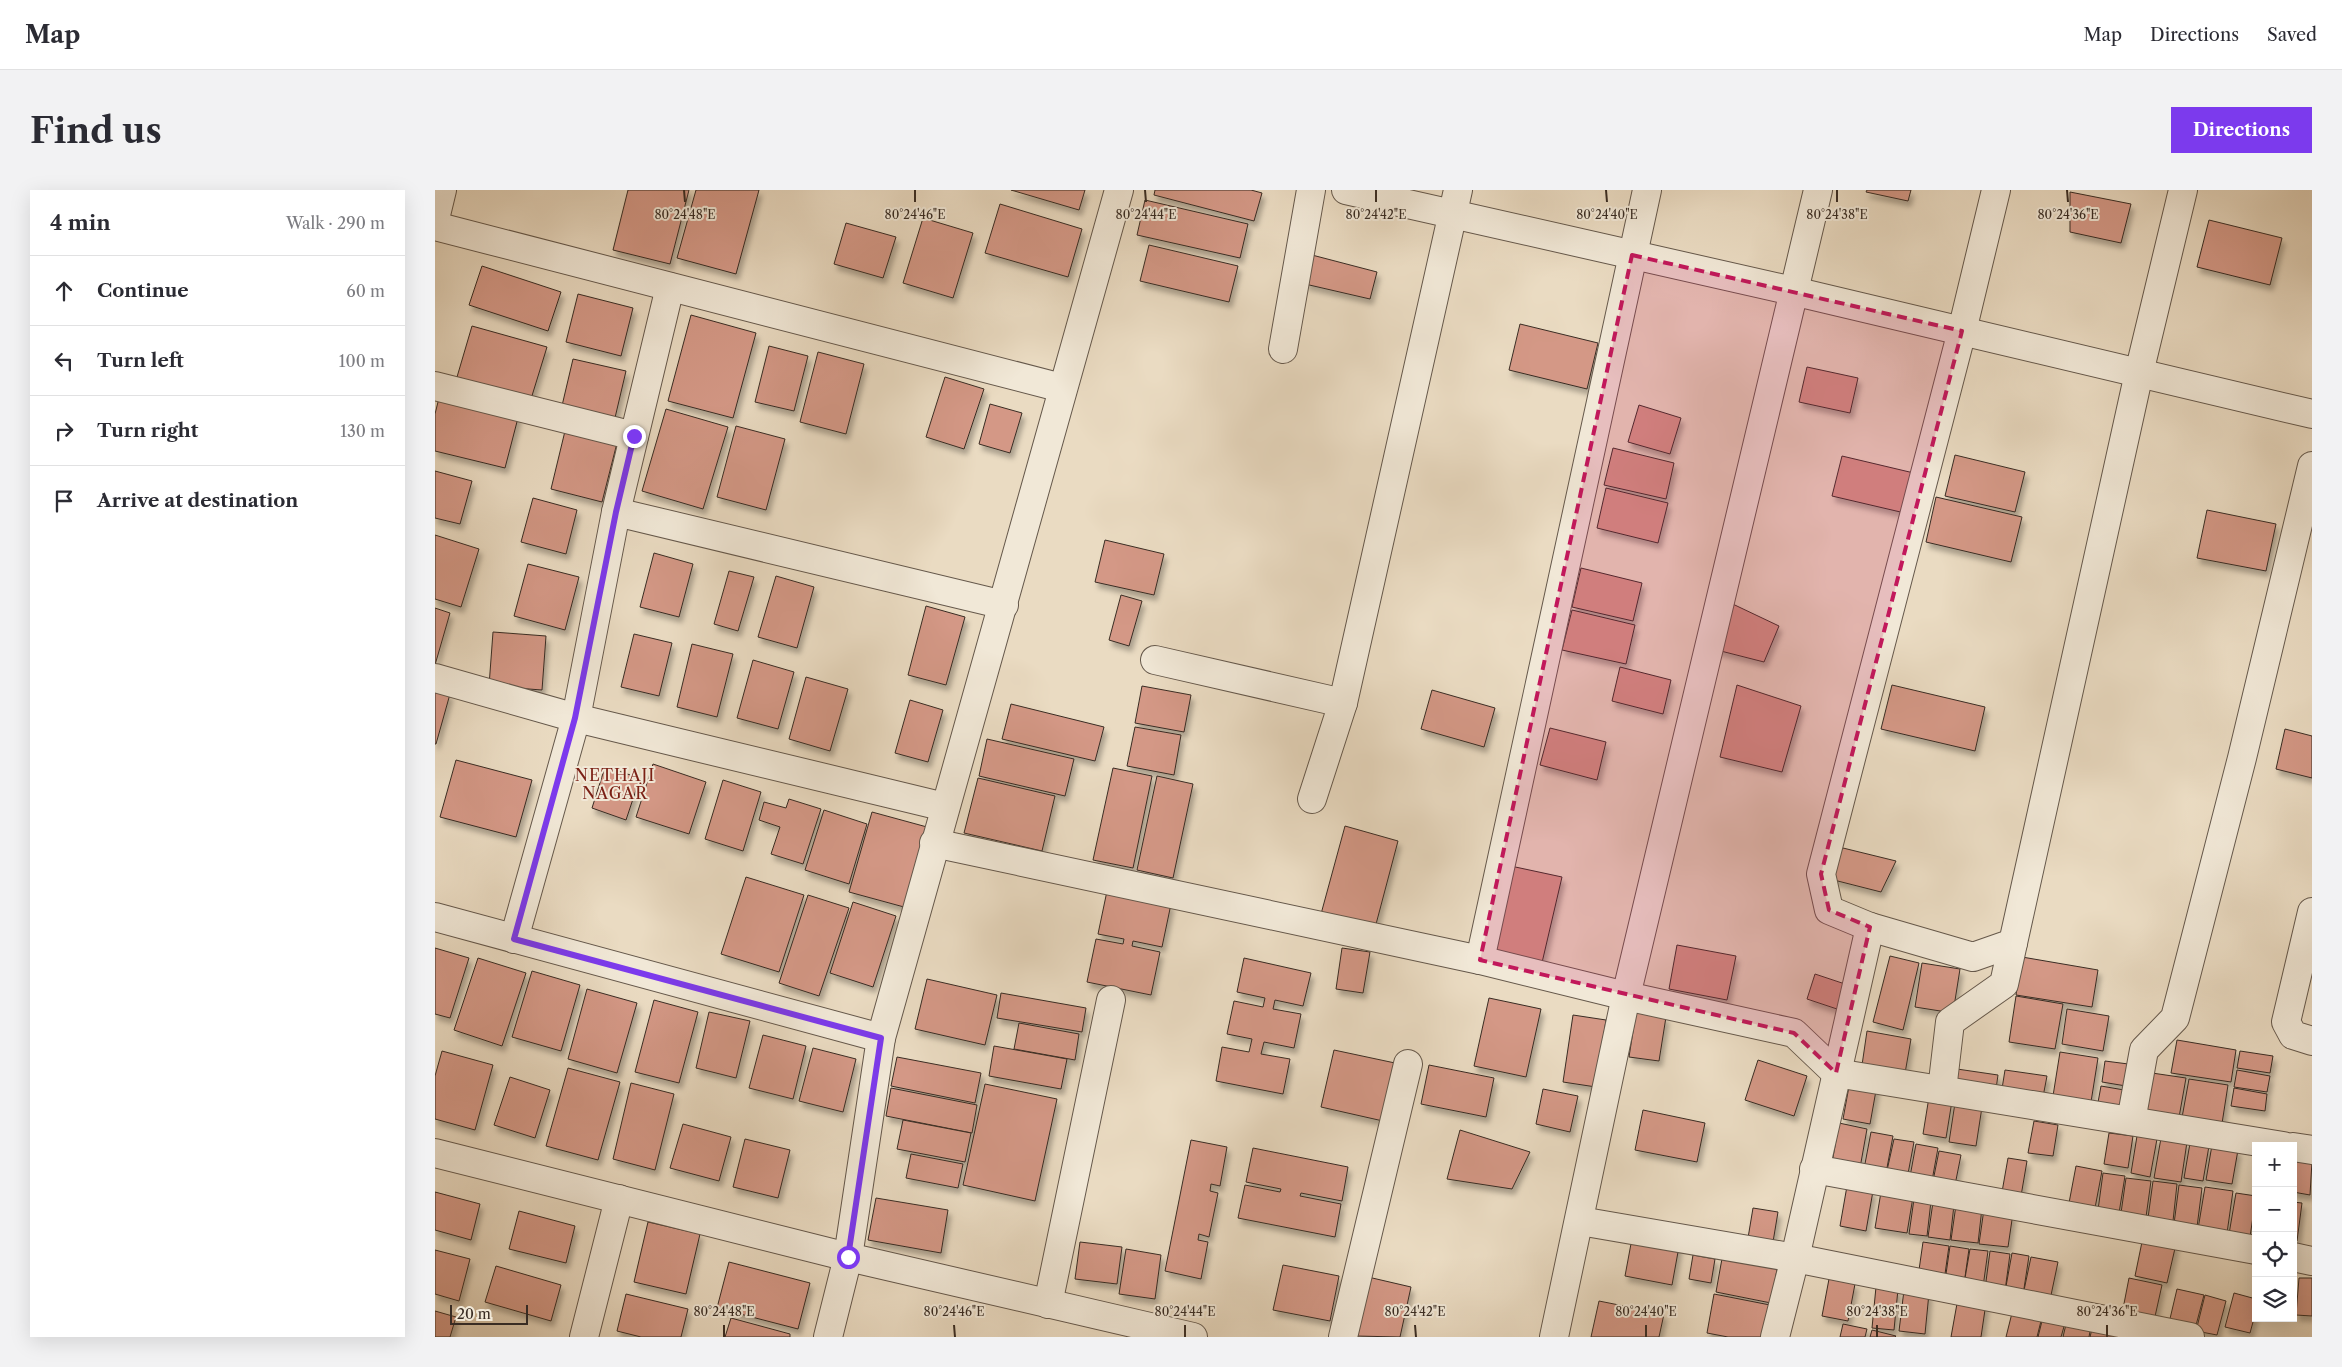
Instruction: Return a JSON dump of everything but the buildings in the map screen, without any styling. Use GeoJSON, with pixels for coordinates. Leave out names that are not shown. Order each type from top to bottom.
{"type":"FeatureCollection","features":[{"type":"Feature","properties":{"kind":"street"},"geometry":{"type":"LineString","coordinates":[[435,219],[442,190]]}},
{"type":"Feature","properties":{"kind":"street"},"geometry":{"type":"LineString","coordinates":[[828,1337],[848,1257],[881,1038],[934,843],[1003,605],[1062,388],[1119,190]]}},
{"type":"Feature","properties":{"kind":"street"},"geometry":{"type":"LineString","coordinates":[[1283,349],[1311,190]]}},
{"type":"Feature","properties":{"kind":"street"},"geometry":{"type":"LineString","coordinates":[[1346,190],[1455,202],[1632,255],[1793,291],[2312,414]]}},
{"type":"Feature","properties":{"kind":"street"},"geometry":{"type":"LineString","coordinates":[[1480,960],[1647,190]]}},
{"type":"Feature","properties":{"kind":"street"},"geometry":{"type":"LineString","coordinates":[[1554,1337],[1626,996],[1817,190]]}},
{"type":"Feature","properties":{"kind":"street"},"geometry":{"type":"LineString","coordinates":[[1996,190],[1962,331],[1821,874],[1829,910],[1869,927],[1973,957],[2013,943]]}},
{"type":"Feature","properties":{"kind":"street"},"geometry":{"type":"LineString","coordinates":[[1942,1090],[1950,1022],[2004,984],[2139,373],[2183,190]]}},
{"type":"Feature","properties":{"kind":"street"},"geometry":{"type":"LineString","coordinates":[[1312,799],[1343,703],[1455,202]]}},
{"type":"Feature","properties":{"kind":"street"},"geometry":{"type":"LineString","coordinates":[[435,226],[1062,388]]}},
{"type":"Feature","properties":{"kind":"street"},"geometry":{"type":"LineString","coordinates":[[514,939],[575,718],[616,512],[670,287]]}},
{"type":"Feature","properties":{"kind":"street"},"geometry":{"type":"LineString","coordinates":[[435,386],[634,436]]}},
{"type":"Feature","properties":{"kind":"street"},"geometry":{"type":"LineString","coordinates":[[2131,1121],[2144,1050],[2175,1018],[2242,758],[2312,466]]}},
{"type":"Feature","properties":{"kind":"street"},"geometry":{"type":"LineString","coordinates":[[616,512],[1003,605]]}},
{"type":"Feature","properties":{"kind":"street"},"geometry":{"type":"LineString","coordinates":[[1155,660],[1343,703]]}},
{"type":"Feature","properties":{"kind":"street"},"geometry":{"type":"LineString","coordinates":[[435,678],[575,718],[945,807]]}},
{"type":"Feature","properties":{"kind":"street"},"geometry":{"type":"LineString","coordinates":[[934,843],[1480,960],[1626,996],[1794,1033],[1836,1073],[2259,1142]]}},
{"type":"Feature","properties":{"kind":"street"},"geometry":{"type":"LineString","coordinates":[[2312,912],[2286,1022],[2293,1035],[2312,1041]]}},
{"type":"Feature","properties":{"kind":"street"},"geometry":{"type":"LineString","coordinates":[[435,917],[881,1038]]}},
{"type":"Feature","properties":{"kind":"street"},"geometry":{"type":"LineString","coordinates":[[1775,1337],[1795,1258],[1869,927]]}},
{"type":"Feature","properties":{"kind":"street"},"geometry":{"type":"LineString","coordinates":[[1048,1304],[1111,1000]]}},
{"type":"Feature","properties":{"kind":"street"},"geometry":{"type":"LineString","coordinates":[[1343,1337],[1408,1064]]}},
{"type":"Feature","properties":{"kind":"street"},"geometry":{"type":"LineString","coordinates":[[2297,1148],[2312,1150]]}},
{"type":"Feature","properties":{"kind":"street"},"geometry":{"type":"LineString","coordinates":[[435,1152],[848,1257],[1048,1304],[1133,1330],[1193,1337]]}},
{"type":"Feature","properties":{"kind":"street"},"geometry":{"type":"LineString","coordinates":[[1815,1170],[2252,1249]]}},
{"type":"Feature","properties":{"kind":"street"},"geometry":{"type":"LineString","coordinates":[[584,1337],[619,1199]]}},
{"type":"Feature","properties":{"kind":"street"},"geometry":{"type":"LineString","coordinates":[[1580,1221],[1795,1258],[2154,1333],[2190,1337]]}},
{"type":"Feature","properties":{"kind":"street"},"geometry":{"type":"LineString","coordinates":[[2297,1258],[2312,1261]]}},
{"type":"Feature","properties":{"kind":"highlighted area"},"geometry":{"type":"Polygon","coordinates":[[[1632,255],[1962,331],[1821,874],[1829,910],[1870,927],[1836,1073],[1794,1033],[1480,960],[1632,255]]]}},
{"type":"Feature","properties":{"kind":"district","name":"NETHAJI NAGAR"},"geometry":{"type":"Point","coordinates":[615,784]}},
{"type":"Feature","properties":{"kind":"route"},"geometry":{"type":"LineString","coordinates":[[634,436],[616,512],[575,718],[514,939],[881,1038],[848,1257]]}}]}
